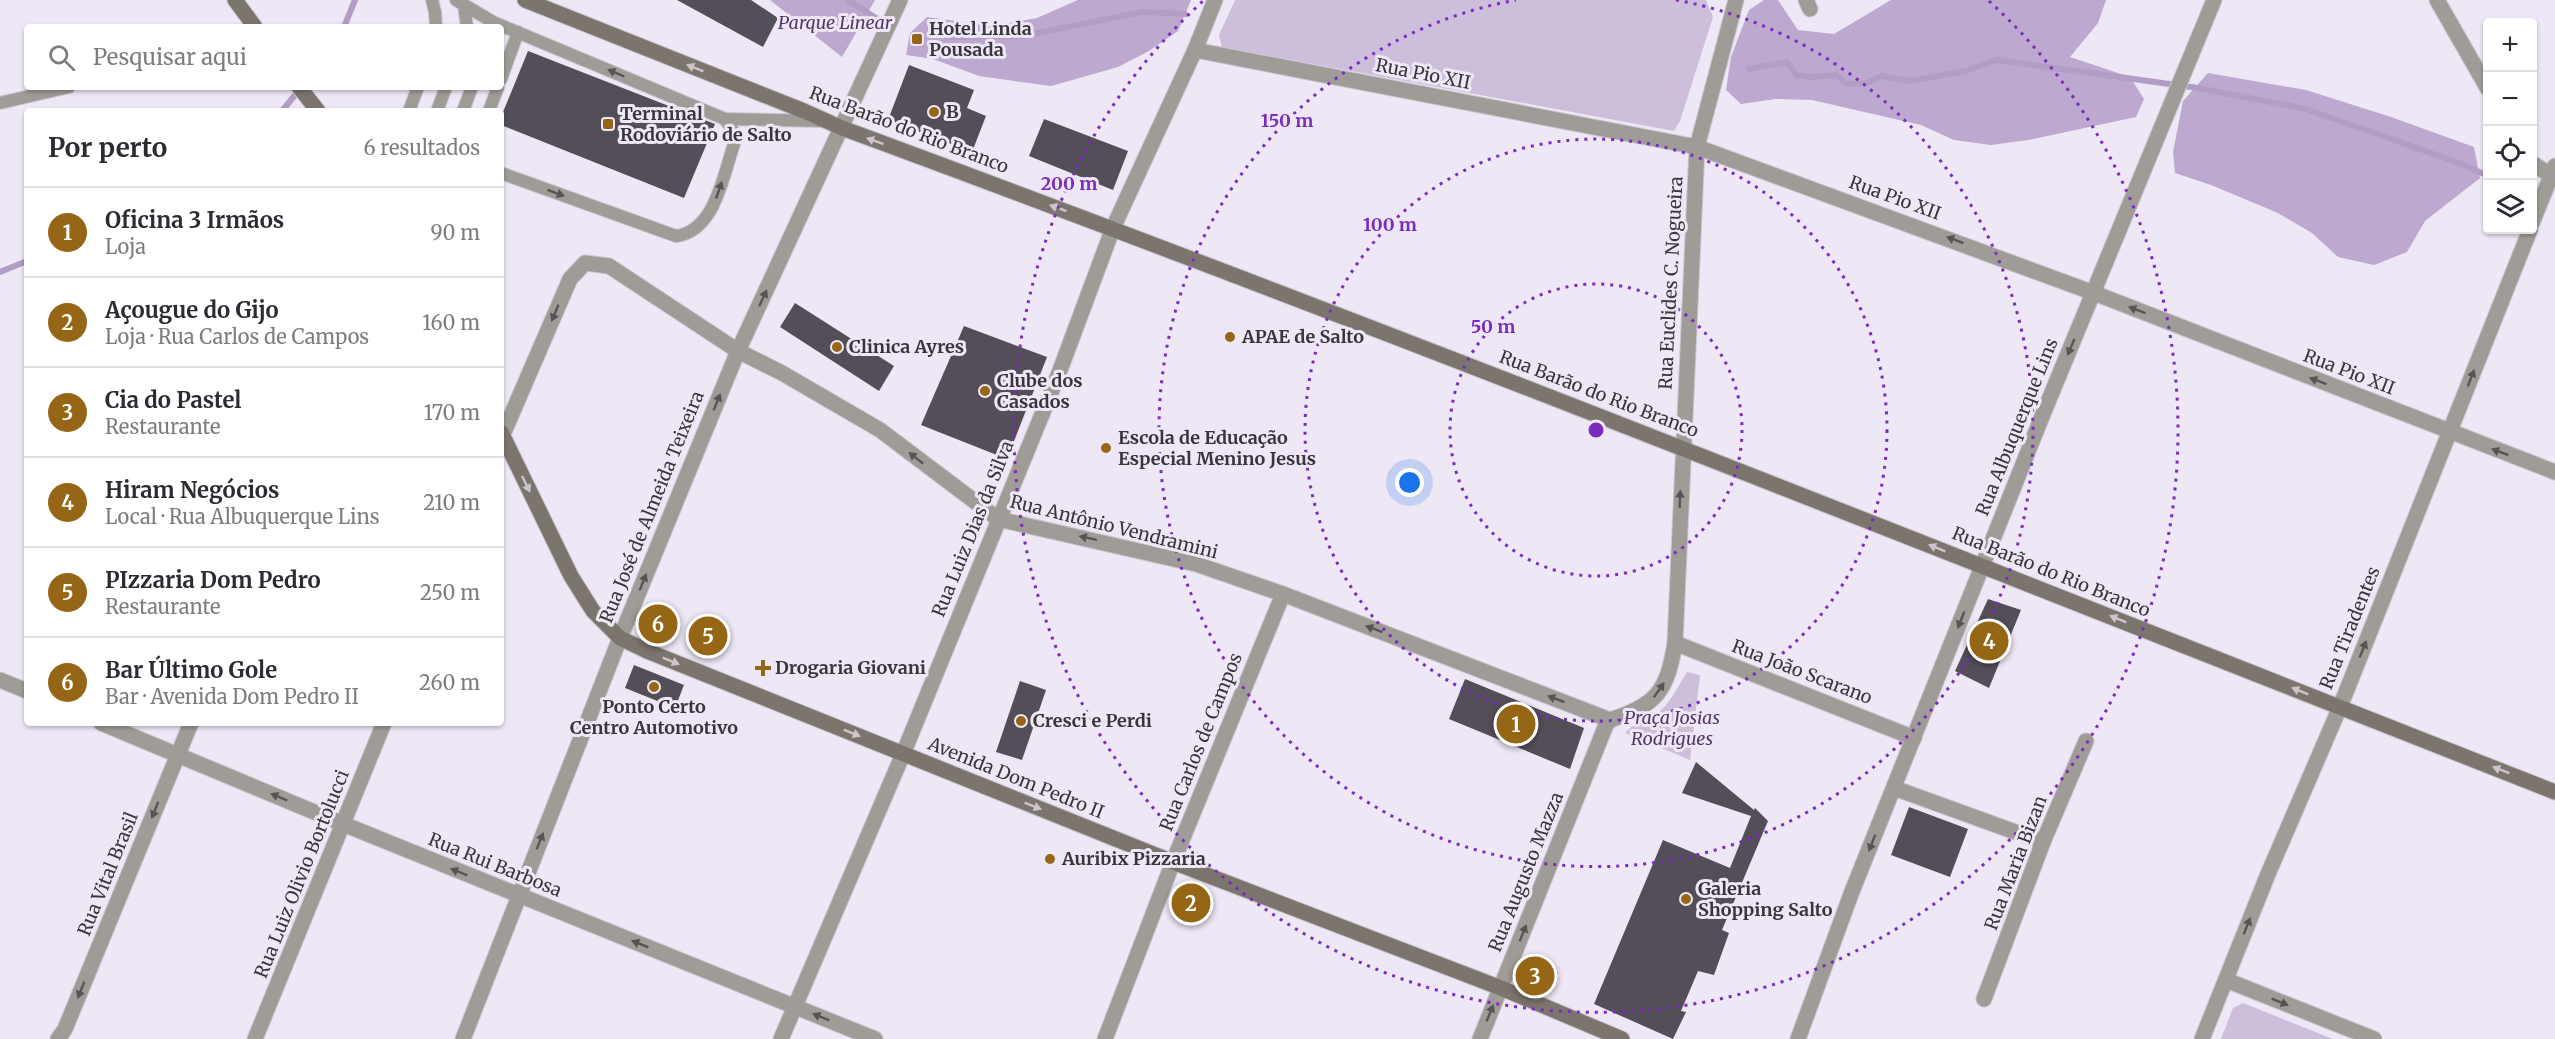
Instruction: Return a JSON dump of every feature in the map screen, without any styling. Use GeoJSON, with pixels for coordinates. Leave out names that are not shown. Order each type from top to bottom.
{"type":"FeatureCollection","features":[{"type":"Feature","properties":{"kind":"main road"},"geometry":{"type":"LineString","coordinates":[[235,0],[253,24]]}},
{"type":"Feature","properties":{"kind":"main road","name":"Rua Barão do Rio Branco"},"geometry":{"type":"LineString","coordinates":[[525,0],[836,125],[1113,228],[1682,447],[2555,792]]}},
{"type":"Feature","properties":{"kind":"main road"},"geometry":{"type":"LineString","coordinates":[[301,90],[316,108]]}},
{"type":"Feature","properties":{"kind":"main road","name":"Avenida Dom Pedro II"},"geometry":{"type":"LineString","coordinates":[[504,439],[571,576],[593,611],[620,638],[903,754],[1173,862],[1501,988],[1622,1039]]}},
{"type":"Feature","properties":{"kind":"street","name":"Rua José de Almeida Teixeira"},"geometry":{"type":"LineString","coordinates":[[463,1039],[620,638],[738,351],[836,125],[900,0]]}},
{"type":"Feature","properties":{"kind":"street","name":"Rua Luiz Dias da Silva"},"geometry":{"type":"LineString","coordinates":[[781,1039],[903,754],[1059,372],[1113,228],[1195,50],[1215,0]]}},
{"type":"Feature","properties":{"kind":"street","name":"Rua Euclides C. Nogueira"},"geometry":{"type":"LineString","coordinates":[[1611,720],[1636,711],[1654,697],[1670,674],[1675,643],[1697,147],[1737,0]]}},
{"type":"Feature","properties":{"kind":"street","name":"Rua Albuquerque Lins"},"geometry":{"type":"LineString","coordinates":[[1798,1039],[1851,894],[1982,566],[2214,0]]}},
{"type":"Feature","properties":{"kind":"street"},"geometry":{"type":"LineString","coordinates":[[2437,0],[2483,82]]}},
{"type":"Feature","properties":{"kind":"street","name":"Rua Pio XII"},"geometry":{"type":"LineString","coordinates":[[1195,50],[1697,147],[2094,293],[2555,472]]}},
{"type":"Feature","properties":{"kind":"street"},"geometry":{"type":"LineString","coordinates":[[2537,166],[2554,173],[2537,212]]}},
{"type":"Feature","properties":{"kind":"street","name":"Rua Tiradentes"},"geometry":{"type":"LineString","coordinates":[[2202,1039],[2340,707],[2528,234]]}},
{"type":"Feature","properties":{"kind":"street","name":"Rua Antônio Vendramini"},"geometry":{"type":"LineString","coordinates":[[504,430],[570,279],[585,264],[609,266],[738,351],[782,373],[880,430],[998,519],[1196,564],[1283,594],[1611,720]]}},
{"type":"Feature","properties":{"kind":"street","name":"Rua Carlos de Campos"},"geometry":{"type":"LineString","coordinates":[[1105,1039],[1173,862],[1283,594]]}},
{"type":"Feature","properties":{"kind":"street","name":"Rua João Scarano"},"geometry":{"type":"LineString","coordinates":[[1675,643],[1914,738]]}},
{"type":"Feature","properties":{"kind":"street"},"geometry":{"type":"LineString","coordinates":[[0,681],[24,691]]}},
{"type":"Feature","properties":{"kind":"street","name":"Rua Augusto Mazza"},"geometry":{"type":"LineString","coordinates":[[1480,1039],[1606,725],[1611,720]]}},
{"type":"Feature","properties":{"kind":"street","name":"Rua Rui Barbosa"},"geometry":{"type":"LineString","coordinates":[[108,726],[518,896],[875,1039]]}},
{"type":"Feature","properties":{"kind":"street","name":"Rua Vital Brasil"},"geometry":{"type":"LineString","coordinates":[[58,1039],[65,1029],[190,726]]}},
{"type":"Feature","properties":{"kind":"street","name":"Rua Luiz Olivio Bortolucci"},"geometry":{"type":"LineString","coordinates":[[255,1039],[383,726]]}},
{"type":"Feature","properties":{"kind":"street","name":"Rua Maria Bizan"},"geometry":{"type":"LineString","coordinates":[[1984,999],[2043,842],[2086,741]]}},
{"type":"Feature","properties":{"kind":"street"},"geometry":{"type":"LineString","coordinates":[[1894,788],[2043,842]]}},
{"type":"Feature","properties":{"kind":"street"},"geometry":{"type":"LineString","coordinates":[[2226,980],[2374,1039]]}},
{"type":"Feature","properties":{"kind":"lane"},"geometry":{"type":"LineString","coordinates":[[432,0],[436,24]]}},
{"type":"Feature","properties":{"kind":"lane"},"geometry":{"type":"LineString","coordinates":[[460,2],[493,24]]}},
{"type":"Feature","properties":{"kind":"lane"},"geometry":{"type":"LineString","coordinates":[[460,2],[466,24]]}},
{"type":"Feature","properties":{"kind":"lane"},"geometry":{"type":"LineString","coordinates":[[504,28],[725,119],[836,125]]}},
{"type":"Feature","properties":{"kind":"lane"},"geometry":{"type":"LineString","coordinates":[[504,71],[518,32]]}},
{"type":"Feature","properties":{"kind":"lane"},"geometry":{"type":"LineString","coordinates":[[0,103],[56,90]]}},
{"type":"Feature","properties":{"kind":"lane"},"geometry":{"type":"LineString","coordinates":[[409,108],[417,90]]}},
{"type":"Feature","properties":{"kind":"lane"},"geometry":{"type":"LineString","coordinates":[[438,108],[445,90]]}},
{"type":"Feature","properties":{"kind":"lane"},"geometry":{"type":"LineString","coordinates":[[465,108],[471,90]]}},
{"type":"Feature","properties":{"kind":"lane"},"geometry":{"type":"LineString","coordinates":[[490,108],[497,90]]}},
{"type":"Feature","properties":{"kind":"lane"},"geometry":{"type":"LineString","coordinates":[[504,174],[676,236],[685,235],[711,212],[731,154],[735,134],[725,119]]}},
{"type":"Feature","properties":{"kind":"green space","name":"Parque Linear"},"geometry":{"type":"Polygon","coordinates":[[[770,0],[875,0],[842,57],[770,0]]]}},
{"type":"Feature","properties":{"kind":"green space"},"geometry":{"type":"Polygon","coordinates":[[[1078,0],[1191,0],[1178,31],[1149,51],[1118,67],[1051,86],[979,76],[933,59],[906,55],[910,33],[927,17],[992,26],[1037,18],[1078,0]]]}},
{"type":"Feature","properties":{"kind":"green space"},"geometry":{"type":"Polygon","coordinates":[[[1235,0],[1706,0],[1713,17],[1680,121],[1674,131],[1222,47],[1219,35],[1235,0]]]}},
{"type":"Feature","properties":{"kind":"green space"},"geometry":{"type":"Polygon","coordinates":[[[1764,0],[1778,0],[1798,30],[1834,34],[1891,0],[2106,0],[2098,23],[2070,57],[2130,77],[2144,99],[2136,117],[2028,140],[1991,145],[1954,140],[1921,125],[1812,100],[1776,99],[1741,104],[1726,90],[1731,57],[1749,10],[1764,0]]]}},
{"type":"Feature","properties":{"kind":"green space"},"geometry":{"type":"Polygon","coordinates":[[[2208,73],[2306,90],[2474,147],[2480,178],[2425,221],[2407,252],[2374,265],[2338,257],[2312,233],[2278,213],[2211,185],[2175,173],[2173,152],[2183,101],[2208,73]]]}},
{"type":"Feature","properties":{"kind":"green space","name":"Praça Josias Rodrigues"},"geometry":{"type":"Polygon","coordinates":[[[1687,672],[1700,675],[1690,760],[1625,733],[1660,711],[1687,672]]]}},
{"type":"Feature","properties":{"kind":"green space"},"geometry":{"type":"Polygon","coordinates":[[[2243,1003],[2333,1039],[2221,1039],[2233,1008],[2243,1003]]]}},
{"type":"Feature","properties":{"kind":"building"},"geometry":{"type":"Polygon","coordinates":[[[677,0],[751,0],[778,18],[763,47],[677,0]]]}},
{"type":"Feature","properties":{"kind":"building","name":"Terminal Rodoviário de Salto"},"geometry":{"type":"Polygon","coordinates":[[[528,51],[715,124],[684,198],[504,126],[504,110],[528,51]]]}},
{"type":"Feature","properties":{"kind":"building","name":"B"},"geometry":{"type":"Polygon","coordinates":[[[909,65],[974,90],[967,108],[986,116],[972,152],[888,120],[909,65]]]}},
{"type":"Feature","properties":{"kind":"building"},"geometry":{"type":"Polygon","coordinates":[[[1044,119],[1128,151],[1113,190],[1029,156],[1044,119]]]}},
{"type":"Feature","properties":{"kind":"building","name":"Clinica Ayres"},"geometry":{"type":"Polygon","coordinates":[[[795,303],[894,366],[879,391],[780,327],[795,303]]]}},
{"type":"Feature","properties":{"kind":"building","name":"Clube dos Casados"},"geometry":{"type":"Polygon","coordinates":[[[964,326],[1047,357],[1007,459],[921,425],[964,326]]]}},
{"type":"Feature","properties":{"kind":"building"},"geometry":{"type":"Polygon","coordinates":[[[1988,599],[2021,610],[1989,688],[1955,671],[1988,599]]]}},
{"type":"Feature","properties":{"kind":"building","name":"Ponto Certo Centro Automotivo"},"geometry":{"type":"Polygon","coordinates":[[[634,665],[684,685],[675,708],[625,688],[634,665]]]}},
{"type":"Feature","properties":{"kind":"building"},"geometry":{"type":"Polygon","coordinates":[[[1465,679],[1584,728],[1570,769],[1449,719],[1465,679]]]}},
{"type":"Feature","properties":{"kind":"building","name":"Cresci e Perdi"},"geometry":{"type":"Polygon","coordinates":[[[1020,681],[1046,690],[1022,760],[996,752],[1020,681]]]}},
{"type":"Feature","properties":{"kind":"building","name":"Galeria Shopping Salto"},"geometry":{"type":"Polygon","coordinates":[[[1696,762],[1754,810],[1755,808],[1768,821],[1722,930],[1729,933],[1714,975],[1698,971],[1681,1011],[1686,1012],[1673,1039],[1594,1004],[1663,840],[1730,868],[1751,816],[1682,793],[1696,762]]]}},
{"type":"Feature","properties":{"kind":"building"},"geometry":{"type":"Polygon","coordinates":[[[1909,807],[1968,829],[1950,877],[1891,855],[1909,807]]]}},
{"type":"Feature","properties":{"kind":"building"},"geometry":{"type":"Polygon","coordinates":[[[1185,884],[1209,894],[1197,922],[1174,913],[1185,884]]]}},
{"type":"Feature","properties":{"kind":"waterway"},"geometry":{"type":"LineString","coordinates":[[345,24],[355,0]]}},
{"type":"Feature","properties":{"kind":"waterway"},"geometry":{"type":"LineString","coordinates":[[848,0],[876,18]]}},
{"type":"Feature","properties":{"kind":"waterway"},"geometry":{"type":"LineString","coordinates":[[931,31],[950,37],[1023,36],[1142,12],[1185,14]]}},
{"type":"Feature","properties":{"kind":"waterway"},"geometry":{"type":"LineString","coordinates":[[1749,69],[1787,62],[1796,75],[1813,77],[1836,75],[1847,84],[1867,83],[1881,76],[1910,81],[1966,71],[1997,60],[2198,88],[2306,109],[2462,164],[2483,174]]}},
{"type":"Feature","properties":{"kind":"waterway"},"geometry":{"type":"LineString","coordinates":[[284,108],[299,90]]}},
{"type":"Feature","properties":{"kind":"waterway"},"geometry":{"type":"LineString","coordinates":[[0,272],[24,262]]}},
{"type":"Feature","properties":{"kind":"place","name":"Hotel Linda Pousada"},"geometry":{"type":"Point","coordinates":[917,39]}},
{"type":"Feature","properties":{"kind":"place","name":"B"},"geometry":{"type":"Point","coordinates":[934,112]}},
{"type":"Feature","properties":{"kind":"place","name":"Terminal Rodoviário de Salto"},"geometry":{"type":"Point","coordinates":[608,124]}},
{"type":"Feature","properties":{"kind":"place","name":"APAE de Salto"},"geometry":{"type":"Point","coordinates":[1230,337]}},
{"type":"Feature","properties":{"kind":"place","name":"Clinica Ayres"},"geometry":{"type":"Point","coordinates":[837,347]}},
{"type":"Feature","properties":{"kind":"place","name":"Clube dos Casados"},"geometry":{"type":"Point","coordinates":[985,391]}},
{"type":"Feature","properties":{"kind":"place","name":"Escola de Educação Especial Menino Jesus"},"geometry":{"type":"Point","coordinates":[1106,448]}},
{"type":"Feature","properties":{"kind":"place","name":"Bar Último Gole"},"geometry":{"type":"Point","coordinates":[658,624]}},
{"type":"Feature","properties":{"kind":"place","name":"PIzzaria Dom Pedro"},"geometry":{"type":"Point","coordinates":[708,636]}},
{"type":"Feature","properties":{"kind":"place","name":"Hiram Negócios"},"geometry":{"type":"Point","coordinates":[1989,641]}},
{"type":"Feature","properties":{"kind":"place","name":"Drogaria Giovani"},"geometry":{"type":"Point","coordinates":[763,668]}},
{"type":"Feature","properties":{"kind":"place","name":"Ponto Certo Centro Automotivo"},"geometry":{"type":"Point","coordinates":[654,687]}},
{"type":"Feature","properties":{"kind":"place","name":"Cresci e Perdi"},"geometry":{"type":"Point","coordinates":[1021,721]}},
{"type":"Feature","properties":{"kind":"place","name":"Oficina 3 Irmãos"},"geometry":{"type":"Point","coordinates":[1516,724]}},
{"type":"Feature","properties":{"kind":"place","name":"Auribix Pizzaria"},"geometry":{"type":"Point","coordinates":[1050,859]}},
{"type":"Feature","properties":{"kind":"place","name":"Galeria Shopping Salto"},"geometry":{"type":"Point","coordinates":[1686,899]}},
{"type":"Feature","properties":{"kind":"place","name":"Açougue do Gijo"},"geometry":{"type":"Point","coordinates":[1191,903]}},
{"type":"Feature","properties":{"kind":"place","name":"Cia do Pastel"},"geometry":{"type":"Point","coordinates":[1535,976]}}]}
